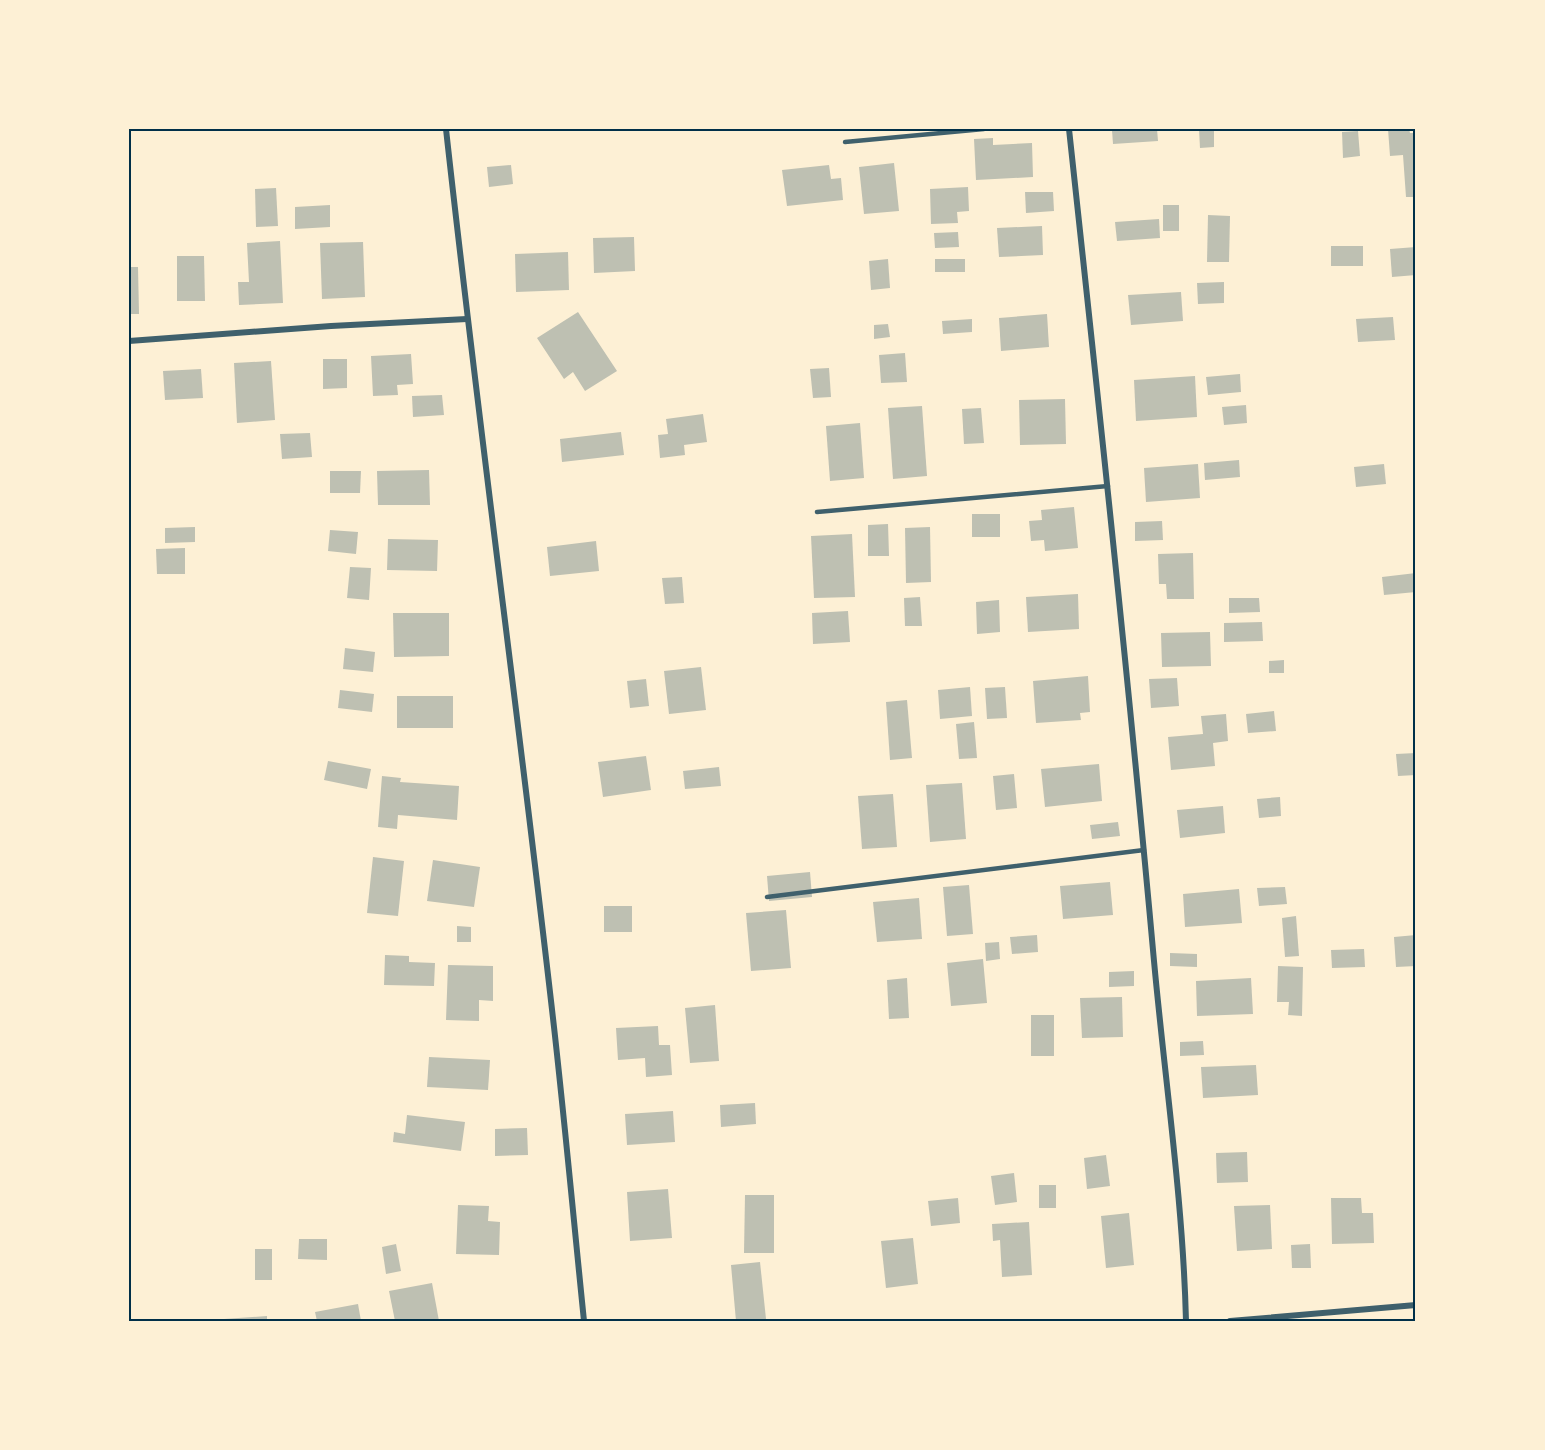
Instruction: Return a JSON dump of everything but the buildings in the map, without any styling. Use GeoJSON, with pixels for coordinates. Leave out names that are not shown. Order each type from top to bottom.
{"type":"FeatureCollection","features":[{"type":"Feature","properties":{"kind":"street"},"geometry":{"type":"LineString","coordinates":[[446,129],[551,1004],[584,1321]]}},
{"type":"Feature","properties":{"kind":"street"},"geometry":{"type":"LineString","coordinates":[[1069,129],[1108,486],[1181,1213],[1186,1321]]}},
{"type":"Feature","properties":{"kind":"street"},"geometry":{"type":"LineString","coordinates":[[129,341],[467,318]]}},
{"type":"Feature","properties":{"kind":"street"},"geometry":{"type":"LineString","coordinates":[[1230,1321],[1416,1305]]}},
{"type":"Feature","properties":{"kind":"lane"},"geometry":{"type":"LineString","coordinates":[[846,142],[984,129]]}},
{"type":"Feature","properties":{"kind":"lane"},"geometry":{"type":"LineString","coordinates":[[817,512],[1108,486]]}},
{"type":"Feature","properties":{"kind":"lane"},"geometry":{"type":"LineString","coordinates":[[767,897],[1144,850]]}}]}
